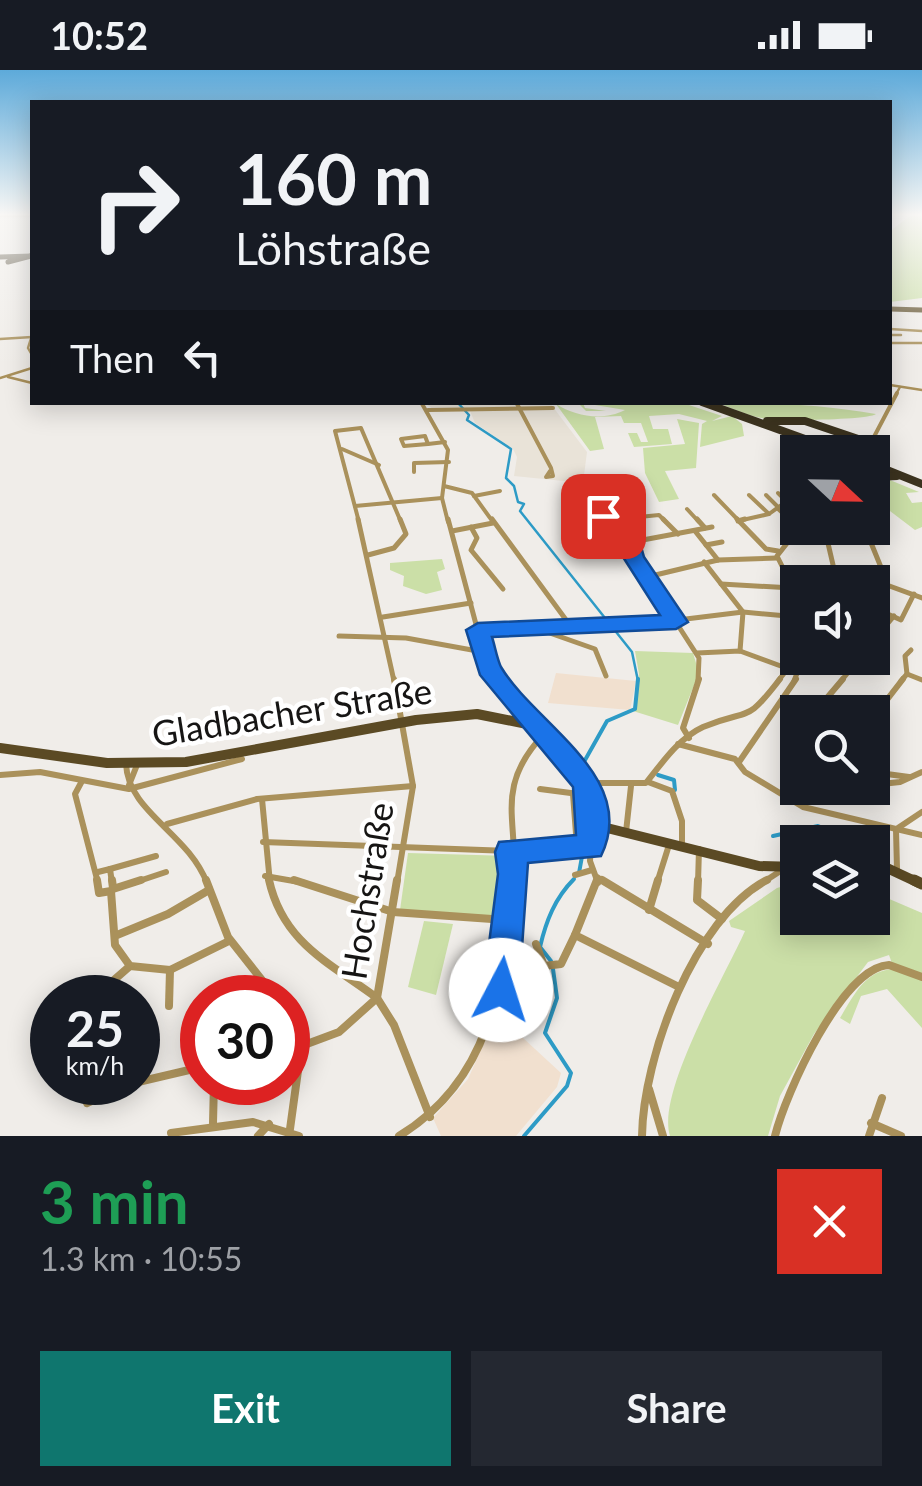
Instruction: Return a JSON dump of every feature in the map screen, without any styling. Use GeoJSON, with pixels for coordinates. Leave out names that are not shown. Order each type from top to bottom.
{"type":"FeatureCollection","features":[{"type":"Feature","properties":{"kind":"highway"},"geometry":{"type":"LineString","coordinates":[[711,405],[796,435]]}},
{"type":"Feature","properties":{"kind":"highway"},"geometry":{"type":"LineString","coordinates":[[719,405],[801,435]]}},
{"type":"Feature","properties":{"kind":"highway"},"geometry":{"type":"LineString","coordinates":[[747,415],[813,424],[838,435]]}},
{"type":"Feature","properties":{"kind":"highway"},"geometry":{"type":"LineString","coordinates":[[801,435],[796,425],[813,424]]}},
{"type":"Feature","properties":{"kind":"highway"},"geometry":{"type":"LineString","coordinates":[[890,470],[922,482]]}},
{"type":"Feature","properties":{"kind":"highway"},"geometry":{"type":"LineString","coordinates":[[890,471],[922,482]]}},
{"type":"Feature","properties":{"kind":"highway"},"geometry":{"type":"LineString","coordinates":[[890,480],[908,478]]}},
{"type":"Feature","properties":{"kind":"main road"},"geometry":{"type":"LineString","coordinates":[[892,309],[922,310]]}},
{"type":"Feature","properties":{"kind":"main road","name":"Gladbacher Straße"},"geometry":{"type":"LineString","coordinates":[[0,748],[53,758],[132,764],[254,753],[399,723],[477,714],[540,730]]}},
{"type":"Feature","properties":{"kind":"main road"},"geometry":{"type":"LineString","coordinates":[[540,730],[581,776],[580,794],[592,820],[759,866],[780,867]]}},
{"type":"Feature","properties":{"kind":"main road"},"geometry":{"type":"LineString","coordinates":[[890,866],[922,884]]}},
{"type":"Feature","properties":{"kind":"street"},"geometry":{"type":"LineString","coordinates":[[892,332],[922,331]]}},
{"type":"Feature","properties":{"kind":"street"},"geometry":{"type":"LineString","coordinates":[[892,333],[901,335]]}},
{"type":"Feature","properties":{"kind":"street"},"geometry":{"type":"LineString","coordinates":[[0,339],[30,336]]}},
{"type":"Feature","properties":{"kind":"street"},"geometry":{"type":"LineString","coordinates":[[892,345],[922,342]]}},
{"type":"Feature","properties":{"kind":"street"},"geometry":{"type":"LineString","coordinates":[[3,377],[30,370]]}},
{"type":"Feature","properties":{"kind":"street"},"geometry":{"type":"LineString","coordinates":[[3,377],[30,383]]}},
{"type":"Feature","properties":{"kind":"street"},"geometry":{"type":"LineString","coordinates":[[892,385],[922,390]]}},
{"type":"Feature","properties":{"kind":"street"},"geometry":{"type":"LineString","coordinates":[[892,402],[900,386]]}},
{"type":"Feature","properties":{"kind":"street"},"geometry":{"type":"LineString","coordinates":[[399,1136],[430,1116],[473,1059],[490,1018],[503,976],[506,920],[514,874],[507,822],[513,791],[540,730],[489,669],[442,498],[449,462],[446,442],[424,405]]}},
{"type":"Feature","properties":{"kind":"street"},"geometry":{"type":"LineString","coordinates":[[875,435],[890,405]]}},
{"type":"Feature","properties":{"kind":"street"},"geometry":{"type":"LineString","coordinates":[[516,406],[550,471]]}},
{"type":"Feature","properties":{"kind":"street"},"geometry":{"type":"LineString","coordinates":[[428,410],[553,408]]}},
{"type":"Feature","properties":{"kind":"street","name":"Hochstraße"},"geometry":{"type":"LineString","coordinates":[[379,465],[362,428],[335,431],[383,617],[413,786],[377,998],[394,1024],[414,1092],[430,1116]]}},
{"type":"Feature","properties":{"kind":"street"},"geometry":{"type":"LineString","coordinates":[[428,444],[425,436],[402,439],[404,446],[428,444],[446,442]]}},
{"type":"Feature","properties":{"kind":"street"},"geometry":{"type":"LineString","coordinates":[[342,449],[379,465],[396,501],[405,536],[394,548],[368,555]]}},
{"type":"Feature","properties":{"kind":"street"},"geometry":{"type":"LineString","coordinates":[[414,472],[412,461],[449,462]]}},
{"type":"Feature","properties":{"kind":"street"},"geometry":{"type":"LineString","coordinates":[[443,486],[474,496],[500,491]]}},
{"type":"Feature","properties":{"kind":"street"},"geometry":{"type":"LineString","coordinates":[[778,493],[780,497]]}},
{"type":"Feature","properties":{"kind":"street"},"geometry":{"type":"LineString","coordinates":[[714,495],[766,549],[777,554],[782,565]]}},
{"type":"Feature","properties":{"kind":"street"},"geometry":{"type":"LineString","coordinates":[[749,495],[769,514]]}},
{"type":"Feature","properties":{"kind":"street"},"geometry":{"type":"LineString","coordinates":[[766,495],[780,502]]}},
{"type":"Feature","properties":{"kind":"street"},"geometry":{"type":"LineString","coordinates":[[474,496],[572,628]]}},
{"type":"Feature","properties":{"kind":"street"},"geometry":{"type":"LineString","coordinates":[[355,506],[442,498]]}},
{"type":"Feature","properties":{"kind":"street"},"geometry":{"type":"LineString","coordinates":[[738,521],[769,514],[780,505]]}},
{"type":"Feature","properties":{"kind":"street"},"geometry":{"type":"LineString","coordinates":[[632,542],[708,528],[687,509]]}},
{"type":"Feature","properties":{"kind":"street"},"geometry":{"type":"LineString","coordinates":[[630,518],[659,515],[678,534]]}},
{"type":"Feature","properties":{"kind":"street"},"geometry":{"type":"LineString","coordinates":[[612,520],[626,530],[634,557],[697,654],[701,672],[683,728],[689,738]]}},
{"type":"Feature","properties":{"kind":"street"},"geometry":{"type":"LineString","coordinates":[[452,531],[494,523]]}},
{"type":"Feature","properties":{"kind":"street"},"geometry":{"type":"LineString","coordinates":[[472,528],[477,538],[471,550],[503,589]]}},
{"type":"Feature","properties":{"kind":"street"},"geometry":{"type":"LineString","coordinates":[[694,531],[718,560]]}},
{"type":"Feature","properties":{"kind":"street"},"geometry":{"type":"LineString","coordinates":[[706,545],[722,542]]}},
{"type":"Feature","properties":{"kind":"street"},"geometry":{"type":"LineString","coordinates":[[647,577],[704,562],[777,554],[785,545]]}},
{"type":"Feature","properties":{"kind":"street"},"geometry":{"type":"LineString","coordinates":[[704,562],[743,612],[740,651]]}},
{"type":"Feature","properties":{"kind":"street"},"geometry":{"type":"LineString","coordinates":[[721,584],[780,587]]}},
{"type":"Feature","properties":{"kind":"street"},"geometry":{"type":"LineString","coordinates":[[890,586],[922,598]]}},
{"type":"Feature","properties":{"kind":"street"},"geometry":{"type":"LineString","coordinates":[[890,614],[901,620],[914,594]]}},
{"type":"Feature","properties":{"kind":"street"},"geometry":{"type":"LineString","coordinates":[[383,617],[471,603]]}},
{"type":"Feature","properties":{"kind":"street"},"geometry":{"type":"LineString","coordinates":[[478,630],[676,622],[743,612],[780,615]]}},
{"type":"Feature","properties":{"kind":"street"},"geometry":{"type":"LineString","coordinates":[[890,621],[894,616]]}},
{"type":"Feature","properties":{"kind":"street"},"geometry":{"type":"LineString","coordinates":[[542,630],[595,649],[606,676]]}},
{"type":"Feature","properties":{"kind":"street"},"geometry":{"type":"LineString","coordinates":[[339,636],[387,638],[483,652]]}},
{"type":"Feature","properties":{"kind":"street"},"geometry":{"type":"LineString","coordinates":[[890,696],[907,674],[905,656],[911,650]]}},
{"type":"Feature","properties":{"kind":"street"},"geometry":{"type":"LineString","coordinates":[[697,654],[740,651],[780,666]]}},
{"type":"Feature","properties":{"kind":"street"},"geometry":{"type":"LineString","coordinates":[[907,674],[922,680]]}},
{"type":"Feature","properties":{"kind":"street"},"geometry":{"type":"LineString","coordinates":[[648,782],[678,744],[701,728],[752,714],[784,675]]}},
{"type":"Feature","properties":{"kind":"street"},"geometry":{"type":"LineString","coordinates":[[738,762],[799,675]]}},
{"type":"Feature","properties":{"kind":"street"},"geometry":{"type":"LineString","coordinates":[[829,695],[845,675]]}},
{"type":"Feature","properties":{"kind":"street"},"geometry":{"type":"LineString","coordinates":[[678,744],[738,762],[744,772],[780,791]]}},
{"type":"Feature","properties":{"kind":"street","name":"Gladbacher Straße"},"geometry":{"type":"LineString","coordinates":[[0,775],[40,772],[129,787],[242,759]]}},
{"type":"Feature","properties":{"kind":"street"},"geometry":{"type":"LineString","coordinates":[[132,764],[124,782],[198,860],[230,940],[258,975]]}},
{"type":"Feature","properties":{"kind":"street"},"geometry":{"type":"LineString","coordinates":[[890,773],[918,774]]}},
{"type":"Feature","properties":{"kind":"street"},"geometry":{"type":"LineString","coordinates":[[890,781],[918,774]]}},
{"type":"Feature","properties":{"kind":"street"},"geometry":{"type":"LineString","coordinates":[[581,776],[631,786],[648,782],[672,791],[682,821],[650,910]]}},
{"type":"Feature","properties":{"kind":"street"},"geometry":{"type":"LineString","coordinates":[[82,781],[75,794],[98,872],[99,894],[166,872]]}},
{"type":"Feature","properties":{"kind":"street"},"geometry":{"type":"LineString","coordinates":[[167,824],[202,809],[262,799],[413,786]]}},
{"type":"Feature","properties":{"kind":"street"},"geometry":{"type":"LineString","coordinates":[[626,832],[631,786]]}},
{"type":"Feature","properties":{"kind":"street"},"geometry":{"type":"LineString","coordinates":[[540,789],[580,794],[585,873],[576,935],[561,964],[544,966]]}},
{"type":"Feature","properties":{"kind":"street"},"geometry":{"type":"LineString","coordinates":[[262,799],[265,876],[278,910],[316,958],[377,998],[339,1032],[310,1045]]}},
{"type":"Feature","properties":{"kind":"street"},"geometry":{"type":"LineString","coordinates":[[799,805],[922,835]]}},
{"type":"Feature","properties":{"kind":"street"},"geometry":{"type":"LineString","coordinates":[[896,830],[922,812]]}},
{"type":"Feature","properties":{"kind":"street"},"geometry":{"type":"LineString","coordinates":[[583,847],[592,820]]}},
{"type":"Feature","properties":{"kind":"street"},"geometry":{"type":"LineString","coordinates":[[896,830],[897,868]]}},
{"type":"Feature","properties":{"kind":"street"},"geometry":{"type":"LineString","coordinates":[[263,842],[510,852],[583,847]]}},
{"type":"Feature","properties":{"kind":"street"},"geometry":{"type":"LineString","coordinates":[[700,848],[697,900],[722,919]]}},
{"type":"Feature","properties":{"kind":"street"},"geometry":{"type":"LineString","coordinates":[[98,872],[156,856]]}},
{"type":"Feature","properties":{"kind":"street"},"geometry":{"type":"LineString","coordinates":[[110,869],[116,945],[130,966]]}},
{"type":"Feature","properties":{"kind":"street"},"geometry":{"type":"LineString","coordinates":[[642,1136],[648,1087],[679,987],[722,919],[758,881],[780,872]]}},
{"type":"Feature","properties":{"kind":"street"},"geometry":{"type":"LineString","coordinates":[[585,873],[708,944]]}},
{"type":"Feature","properties":{"kind":"street"},"geometry":{"type":"LineString","coordinates":[[265,876],[300,882],[394,912],[506,920]]}},
{"type":"Feature","properties":{"kind":"street"},"geometry":{"type":"LineString","coordinates":[[116,935],[168,914],[210,890]]}},
{"type":"Feature","properties":{"kind":"street"},"geometry":{"type":"LineString","coordinates":[[576,935],[679,987]]}},
{"type":"Feature","properties":{"kind":"street"},"geometry":{"type":"LineString","coordinates":[[120,975],[130,966],[170,970],[230,940]]}},
{"type":"Feature","properties":{"kind":"street"},"geometry":{"type":"LineString","coordinates":[[536,944],[544,966],[541,980]]}},
{"type":"Feature","properties":{"kind":"street"},"geometry":{"type":"LineString","coordinates":[[774,1136],[802,1063],[858,982],[876,966],[894,966],[922,977]]}},
{"type":"Feature","properties":{"kind":"street"},"geometry":{"type":"LineString","coordinates":[[169,1006],[170,970]]}},
{"type":"Feature","properties":{"kind":"street"},"geometry":{"type":"LineString","coordinates":[[648,1087],[663,1136]]}},
{"type":"Feature","properties":{"kind":"street"},"geometry":{"type":"LineString","coordinates":[[868,1136],[882,1098]]}},
{"type":"Feature","properties":{"kind":"street"},"geometry":{"type":"LineString","coordinates":[[213,1105],[213,1123]]}},
{"type":"Feature","properties":{"kind":"street"},"geometry":{"type":"LineString","coordinates":[[172,1133],[213,1123],[269,1124],[294,1133],[296,1105]]}},
{"type":"Feature","properties":{"kind":"street"},"geometry":{"type":"LineString","coordinates":[[870,1122],[901,1136]]}},
{"type":"Feature","properties":{"kind":"street"},"geometry":{"type":"LineString","coordinates":[[258,1136],[269,1124]]}},
{"type":"Feature","properties":{"kind":"shaded area"},"geometry":{"type":"Polygon","coordinates":[[[428,405],[552,405],[587,452],[583,483],[514,476],[517,457],[513,449],[475,423],[470,411],[434,410],[428,405]]]}},
{"type":"Feature","properties":{"kind":"shaded area"},"geometry":{"type":"Polygon","coordinates":[[[556,673],[636,681],[630,710],[548,703],[556,673]]]}},
{"type":"Feature","properties":{"kind":"shaded area"},"geometry":{"type":"Polygon","coordinates":[[[491,1027],[522,1037],[561,1073],[557,1087],[516,1136],[441,1136],[433,1118],[468,1079],[491,1027]]]}},
{"type":"Feature","properties":{"kind":"green space"},"geometry":{"type":"Polygon","coordinates":[[[892,266],[922,266],[922,298],[892,302],[892,266]]]}},
{"type":"Feature","properties":{"kind":"green space"},"geometry":{"type":"Polygon","coordinates":[[[557,405],[590,416],[608,416],[625,410],[595,405],[689,405],[722,416],[712,421],[732,416],[742,424],[744,436],[700,447],[702,424],[707,421],[679,414],[649,416],[653,429],[668,429],[672,444],[634,447],[628,433],[637,433],[641,442],[648,442],[641,423],[624,423],[621,416],[595,417],[604,449],[590,451],[557,405]]]}},
{"type":"Feature","properties":{"kind":"green space"},"geometry":{"type":"Polygon","coordinates":[[[723,405],[796,405],[876,414],[843,419],[756,417],[723,405]]]}},
{"type":"Feature","properties":{"kind":"green space"},"geometry":{"type":"Polygon","coordinates":[[[677,419],[699,423],[696,468],[665,471],[679,499],[659,502],[645,473],[643,448],[685,444],[677,419]]]}},
{"type":"Feature","properties":{"kind":"green space"},"geometry":{"type":"Polygon","coordinates":[[[890,480],[919,492],[906,493],[912,503],[922,502],[922,527],[915,530],[890,511],[890,480]]]}},
{"type":"Feature","properties":{"kind":"green space"},"geometry":{"type":"Polygon","coordinates":[[[442,559],[445,569],[437,572],[442,590],[426,594],[403,586],[404,576],[390,570],[390,563],[442,559]]]}},
{"type":"Feature","properties":{"kind":"green space"},"geometry":{"type":"Polygon","coordinates":[[[635,651],[693,653],[699,673],[678,725],[633,711],[639,674],[635,651]]]}},
{"type":"Feature","properties":{"kind":"green space"},"geometry":{"type":"Polygon","coordinates":[[[408,853],[510,856],[512,875],[504,918],[400,910],[408,853]]]}},
{"type":"Feature","properties":{"kind":"green space"},"geometry":{"type":"Polygon","coordinates":[[[780,887],[780,935],[890,935],[890,899],[922,913],[922,1028],[887,989],[861,996],[850,1024],[840,1018],[868,979],[894,969],[889,955],[868,962],[814,1034],[780,1096],[768,1136],[670,1136],[668,1117],[682,1064],[745,931],[731,927],[729,921],[780,887]]]}},
{"type":"Feature","properties":{"kind":"green space"},"geometry":{"type":"Polygon","coordinates":[[[424,921],[453,924],[436,995],[408,987],[424,921]]]}},
{"type":"Feature","properties":{"kind":"waterway"},"geometry":{"type":"LineString","coordinates":[[460,405],[469,415],[467,420],[511,449],[506,478],[514,486],[518,502],[524,504],[520,511],[632,652],[638,680]]}},
{"type":"Feature","properties":{"kind":"waterway"},"geometry":{"type":"LineString","coordinates":[[580,769],[607,721],[635,709],[638,680]]}},
{"type":"Feature","properties":{"kind":"waterway"},"geometry":{"type":"LineString","coordinates":[[658,775],[674,780],[675,790]]}},
{"type":"Feature","properties":{"kind":"waterway"},"geometry":{"type":"LineString","coordinates":[[579,782],[582,843]]}},
{"type":"Feature","properties":{"kind":"waterway"},"geometry":{"type":"LineString","coordinates":[[773,836],[780,834]]}},
{"type":"Feature","properties":{"kind":"waterway"},"geometry":{"type":"LineString","coordinates":[[579,873],[583,851]]}},
{"type":"Feature","properties":{"kind":"waterway"},"geometry":{"type":"LineString","coordinates":[[551,961],[540,947],[542,937],[556,902],[574,879]]}},
{"type":"Feature","properties":{"kind":"waterway"},"geometry":{"type":"LineString","coordinates":[[524,1136],[567,1086],[571,1073],[545,1033],[557,998],[553,969]]}},
{"type":"Feature","properties":{"kind":"route"},"geometry":{"type":"LineString","coordinates":[[501,990],[514,874],[510,852],[590,847],[592,820],[588,787],[489,669],[478,630],[676,622],[634,557],[629,534],[603,516]]}}]}
